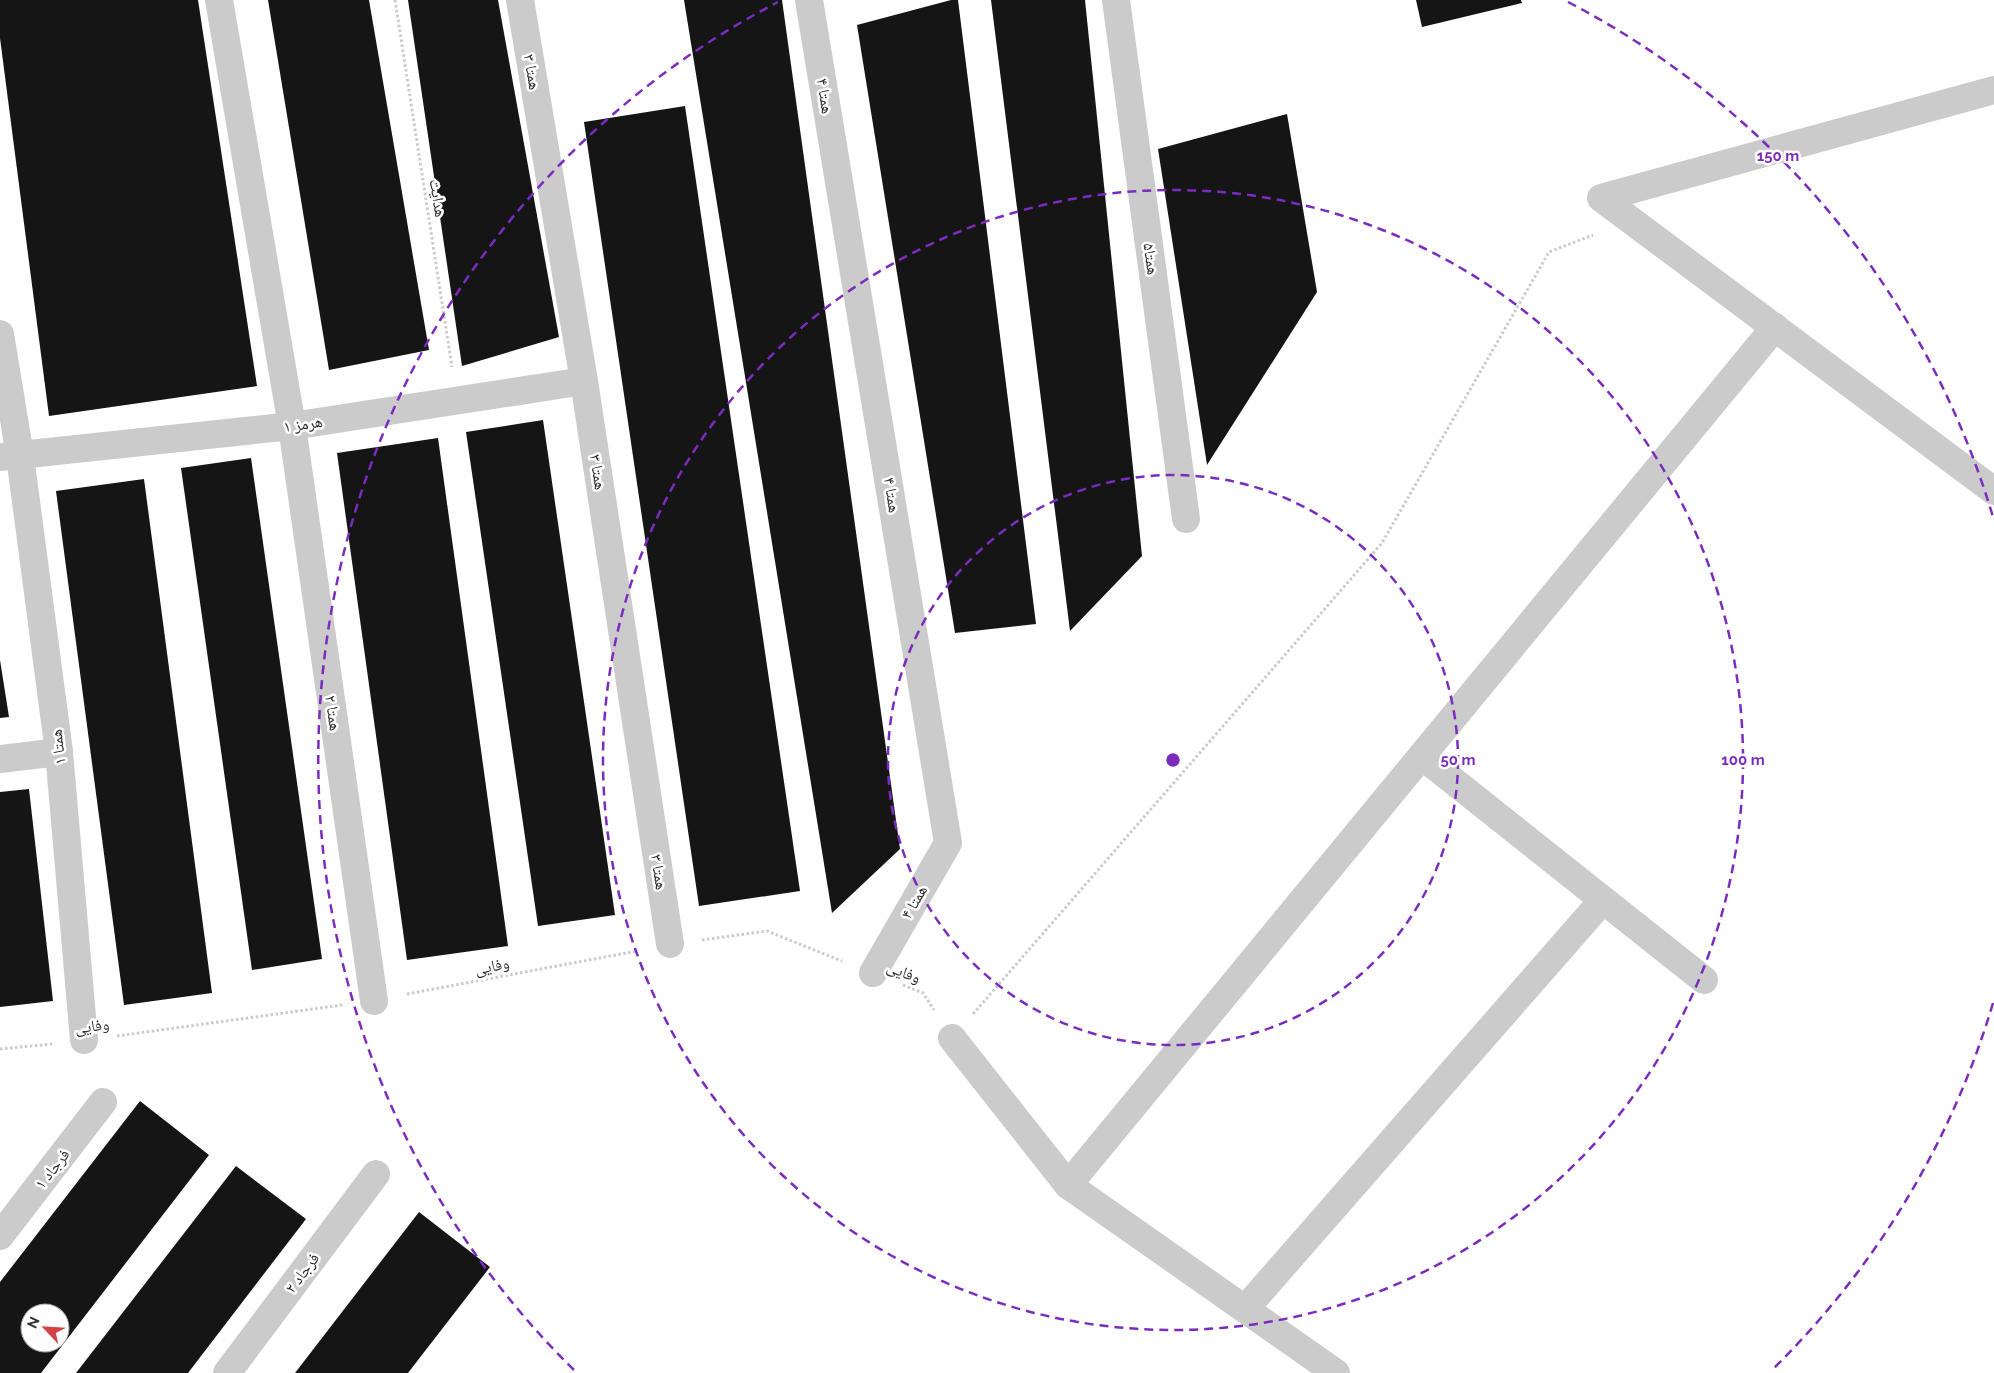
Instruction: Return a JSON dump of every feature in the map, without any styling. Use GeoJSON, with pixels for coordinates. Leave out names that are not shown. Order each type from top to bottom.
{"type":"FeatureCollection","features":[{"type":"Feature","properties":{"kind":"street","name":"همتا ۲"},"geometry":{"type":"LineString","coordinates":[[219,0],[292,426],[374,1001]]}},
{"type":"Feature","properties":{"kind":"street","name":"همتا ۳"},"geometry":{"type":"LineString","coordinates":[[520,0],[584,381],[670,944]]}},
{"type":"Feature","properties":{"kind":"street","name":"همتا ۴"},"geometry":{"type":"LineString","coordinates":[[809,0],[948,842],[873,973]]}},
{"type":"Feature","properties":{"kind":"street","name":"همتا۵"},"geometry":{"type":"LineString","coordinates":[[1116,0],[1186,518]]}},
{"type":"Feature","properties":{"kind":"street"},"geometry":{"type":"LineString","coordinates":[[1994,90],[1601,198],[1994,491]]}},
{"type":"Feature","properties":{"kind":"street"},"geometry":{"type":"LineString","coordinates":[[1068,1185],[1775,328]]}},
{"type":"Feature","properties":{"kind":"street","name":"همتا ۱"},"geometry":{"type":"LineString","coordinates":[[0,334],[10,457],[59,752],[84,1040]]}},
{"type":"Feature","properties":{"kind":"street","name":"هرمز ۱"},"geometry":{"type":"LineString","coordinates":[[10,457],[292,426],[584,381]]}},
{"type":"Feature","properties":{"kind":"street"},"geometry":{"type":"LineString","coordinates":[[0,759],[59,752]]}},
{"type":"Feature","properties":{"kind":"street"},"geometry":{"type":"LineString","coordinates":[[1422,756],[1704,980]]}},
{"type":"Feature","properties":{"kind":"street"},"geometry":{"type":"LineString","coordinates":[[1245,1309],[1603,900]]}},
{"type":"Feature","properties":{"kind":"street"},"geometry":{"type":"LineString","coordinates":[[952,1038],[1068,1185],[1336,1373]]}},
{"type":"Feature","properties":{"kind":"street","name":"فرجاد ۱"},"geometry":{"type":"LineString","coordinates":[[0,1236],[103,1102]]}},
{"type":"Feature","properties":{"kind":"street","name":"فرجاد ۲"},"geometry":{"type":"LineString","coordinates":[[227,1373],[376,1174]]}},
{"type":"Feature","properties":{"kind":"path","name":"هدایت"},"geometry":{"type":"LineString","coordinates":[[395,0],[457,400]]}},
{"type":"Feature","properties":{"kind":"path"},"geometry":{"type":"LineString","coordinates":[[952,1038],[1382,543],[1549,252],[1631,220]]}},
{"type":"Feature","properties":{"kind":"path","name":"وفایی"},"geometry":{"type":"LineString","coordinates":[[0,1049],[84,1040],[374,1001],[670,944],[767,931],[923,993],[952,1038]]}},
{"type":"Feature","properties":{"kind":"building"},"geometry":{"type":"Polygon","coordinates":[[[0,0],[198,0],[257,386],[49,416],[0,38],[0,0]]]}},
{"type":"Feature","properties":{"kind":"building"},"geometry":{"type":"Polygon","coordinates":[[[268,0],[369,0],[429,350],[329,370],[268,0]]]}},
{"type":"Feature","properties":{"kind":"building"},"geometry":{"type":"Polygon","coordinates":[[[408,0],[498,0],[559,337],[462,366],[408,0]]]}},
{"type":"Feature","properties":{"kind":"building"},"geometry":{"type":"Polygon","coordinates":[[[684,0],[782,0],[900,849],[832,913],[684,0]]]}},
{"type":"Feature","properties":{"kind":"building"},"geometry":{"type":"Polygon","coordinates":[[[951,0],[958,0],[1036,624],[955,633],[857,25],[951,0]]]}},
{"type":"Feature","properties":{"kind":"building"},"geometry":{"type":"Polygon","coordinates":[[[991,0],[1085,0],[1142,556],[1070,631],[991,0]]]}},
{"type":"Feature","properties":{"kind":"building"},"geometry":{"type":"Polygon","coordinates":[[[1416,0],[1521,0],[1522,3],[1422,27],[1416,0]]]}},
{"type":"Feature","properties":{"kind":"building"},"geometry":{"type":"Polygon","coordinates":[[[685,106],[800,891],[699,906],[584,122],[685,106]]]}},
{"type":"Feature","properties":{"kind":"building"},"geometry":{"type":"Polygon","coordinates":[[[1287,114],[1317,292],[1207,465],[1158,149],[1287,114]]]}},
{"type":"Feature","properties":{"kind":"building"},"geometry":{"type":"Polygon","coordinates":[[[543,420],[615,915],[538,926],[466,432],[543,420]]]}},
{"type":"Feature","properties":{"kind":"building"},"geometry":{"type":"Polygon","coordinates":[[[438,438],[508,946],[407,960],[337,453],[438,438]]]}},
{"type":"Feature","properties":{"kind":"building"},"geometry":{"type":"Polygon","coordinates":[[[251,458],[322,959],[252,970],[181,468],[251,458]]]}},
{"type":"Feature","properties":{"kind":"building"},"geometry":{"type":"Polygon","coordinates":[[[144,479],[212,993],[124,1005],[56,491],[144,479]]]}},
{"type":"Feature","properties":{"kind":"building"},"geometry":{"type":"Polygon","coordinates":[[[0,660],[9,717],[0,718],[0,660]]]}},
{"type":"Feature","properties":{"kind":"building"},"geometry":{"type":"Polygon","coordinates":[[[29,789],[53,1001],[0,1007],[0,792],[29,789]]]}},
{"type":"Feature","properties":{"kind":"building"},"geometry":{"type":"Polygon","coordinates":[[[140,1101],[209,1155],[70,1335],[70,1303],[20,1303],[20,1353],[56,1353],[41,1373],[0,1373],[0,1282],[140,1101]]]}},
{"type":"Feature","properties":{"kind":"building"},"geometry":{"type":"Polygon","coordinates":[[[236,1166],[306,1219],[188,1373],[76,1373],[236,1166]]]}},
{"type":"Feature","properties":{"kind":"building"},"geometry":{"type":"Polygon","coordinates":[[[419,1212],[490,1267],[408,1373],[295,1373],[419,1212]]]}}]}
